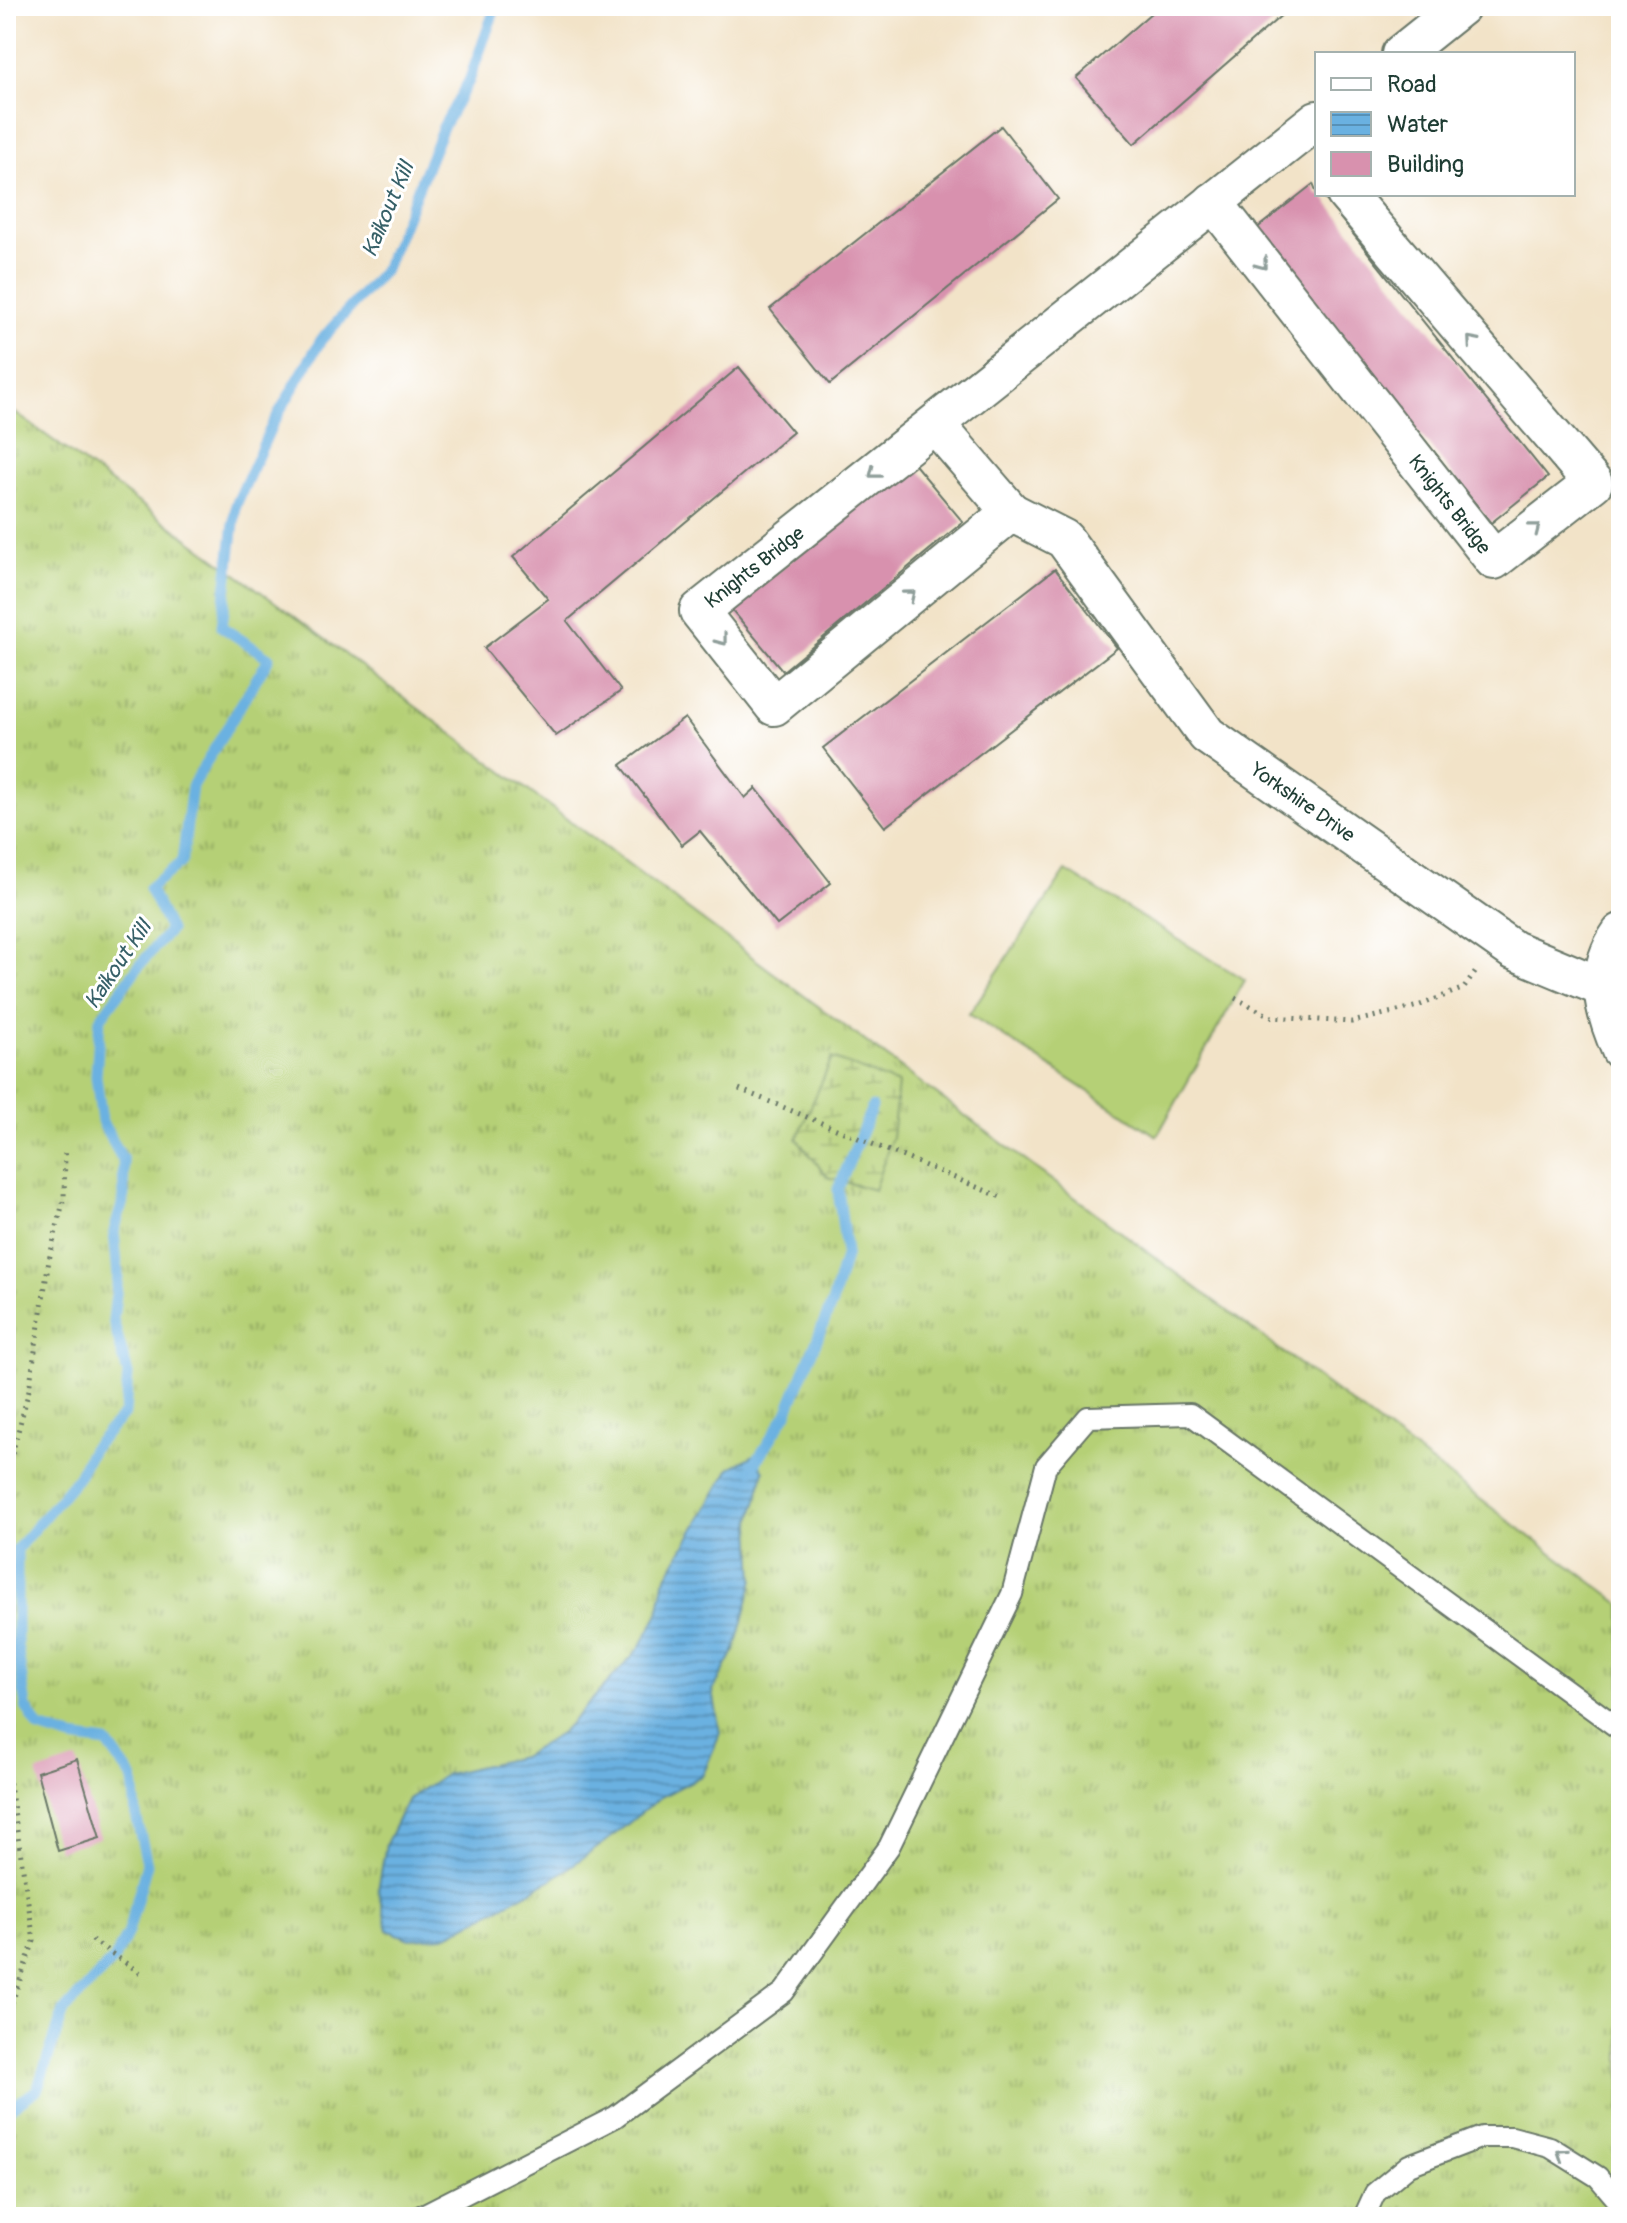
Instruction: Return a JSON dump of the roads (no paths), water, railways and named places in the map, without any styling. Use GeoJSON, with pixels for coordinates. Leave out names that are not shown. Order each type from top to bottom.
{"type":"FeatureCollection","features":[{"type":"Feature","properties":{"kind":"street"},"geometry":{"type":"LineString","coordinates":[[1404,52],[1461,6]]}},
{"type":"Feature","properties":{"kind":"street","name":"Knights Bridge"},"geometry":{"type":"LineString","coordinates":[[1011,512],[774,706],[699,611],[1213,202],[1310,139]]}},
{"type":"Feature","properties":{"kind":"street","name":"Knights Bridge"},"geometry":{"type":"LineString","coordinates":[[1213,202],[1494,560],[1593,483],[1348,196]]}},
{"type":"Feature","properties":{"kind":"street"},"geometry":{"type":"LineString","coordinates":[[935,424],[1011,512]]}},
{"type":"Feature","properties":{"kind":"street","name":"Yorkshire Drive"},"geometry":{"type":"LineString","coordinates":[[1011,512],[1064,539],[1207,735],[1513,950],[1602,987]]}},
{"type":"Feature","properties":{"kind":"street"},"geometry":{"type":"LineString","coordinates":[[1621,933],[1611,947],[1602,987],[1608,1021],[1621,1050]]}},
{"type":"Feature","properties":{"kind":"lane"},"geometry":{"type":"LineString","coordinates":[[419,2217],[615,2117],[784,1992],[889,1847],[1012,1594],[1046,1466],[1088,1417],[1190,1414],[1621,1730]]}},
{"type":"Feature","properties":{"kind":"lane"},"geometry":{"type":"LineString","coordinates":[[1364,2217],[1375,2193],[1409,2165],[1482,2137],[1512,2137],[1550,2147],[1598,2177],[1621,2204]]}},
{"type":"Feature","properties":{"kind":"water"},"geometry":{"type":"Polygon","coordinates":[[[754,1455],[764,1471],[751,1524],[754,1579],[736,1648],[713,1691],[720,1733],[703,1775],[661,1797],[551,1880],[444,1937],[409,1939],[388,1930],[378,1890],[386,1844],[408,1799],[446,1774],[521,1757],[560,1734],[639,1649],[658,1615],[664,1581],[730,1468],[754,1455]]]}},
{"type":"Feature","properties":{"kind":"waterway","name":"Kaikout Kill"},"geometry":{"type":"LineString","coordinates":[[6,2111],[37,2090],[64,2011],[115,1958],[128,1932],[147,1864],[136,1815],[133,1779],[107,1743],[72,1738],[39,1728],[26,1707],[17,1645],[17,1549],[77,1478],[92,1449],[125,1413],[128,1374],[113,1320],[118,1276],[114,1232],[124,1198],[123,1160],[102,1122],[96,1076],[100,1019],[170,930],[149,888],[182,862],[192,786],[269,658],[222,627],[236,505],[272,425],[321,340],[385,269],[443,127],[469,81],[496,6]]}},
{"type":"Feature","properties":{"kind":"waterway"},"geometry":{"type":"LineString","coordinates":[[751,1470],[787,1413],[832,1303],[846,1253],[838,1189],[872,1107]]}}]}
